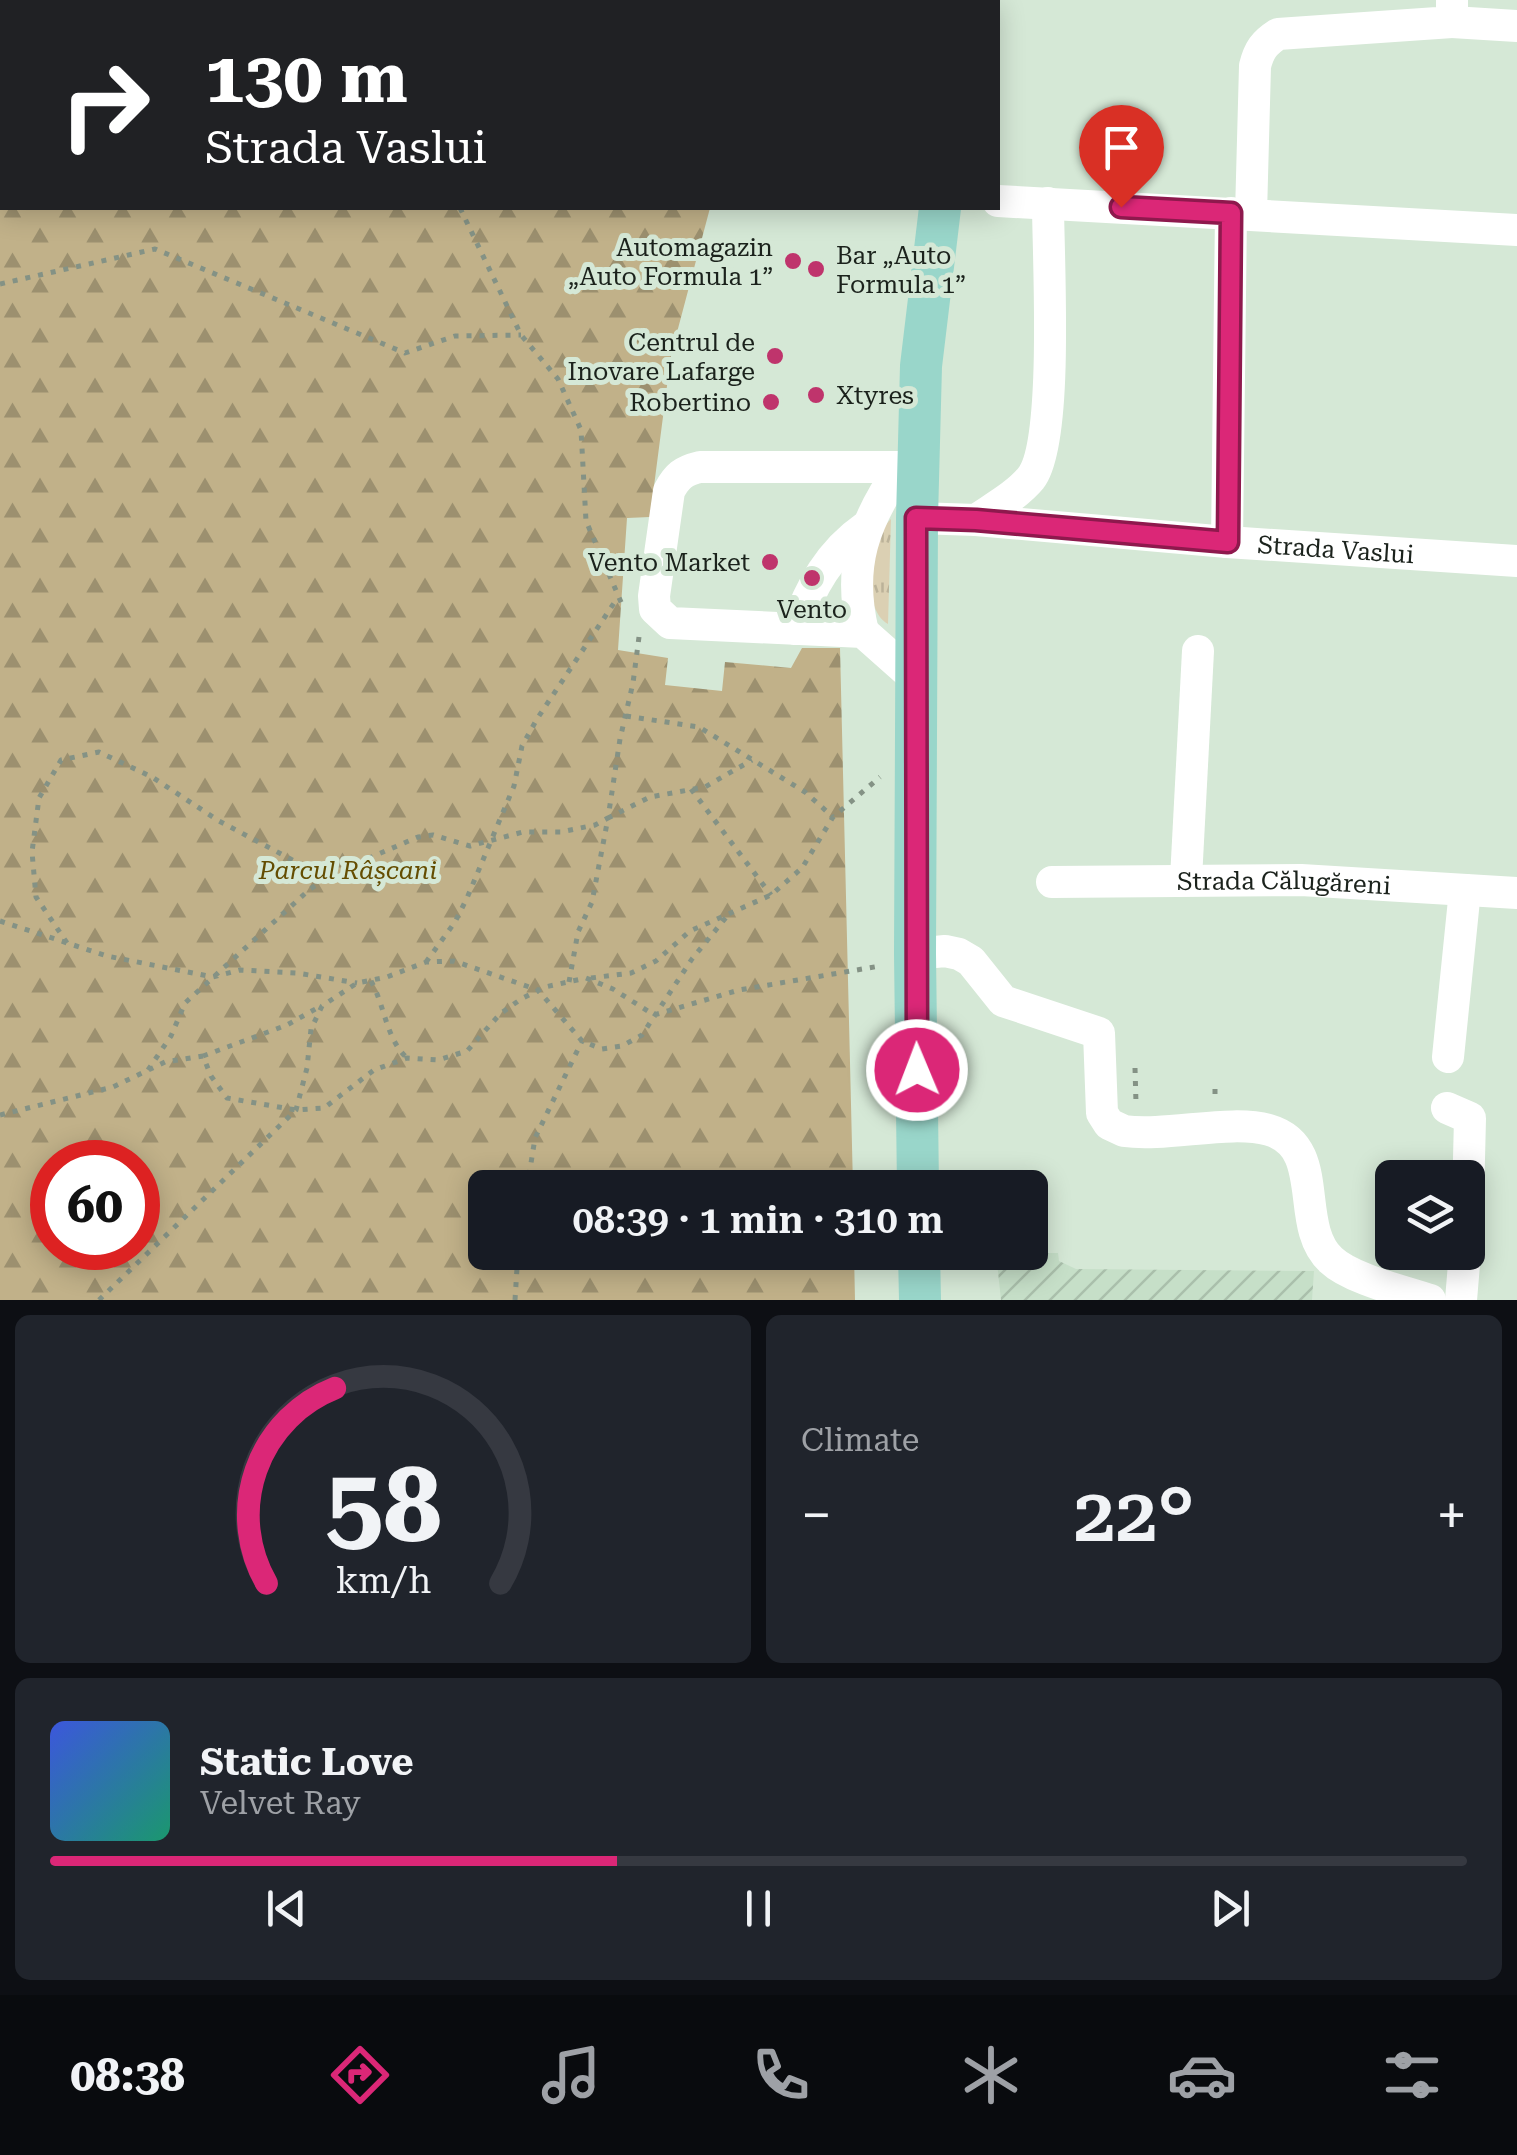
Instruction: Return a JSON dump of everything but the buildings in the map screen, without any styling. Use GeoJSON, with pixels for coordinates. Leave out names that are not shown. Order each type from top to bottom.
{"type":"FeatureCollection","features":[{"type":"Feature","properties":{"kind":"main road"},"geometry":{"type":"LineString","coordinates":[[917,1170],[899,959],[916,746],[916,518],[910,467],[940,210]]}},
{"type":"Feature","properties":{"kind":"main road"},"geometry":{"type":"LineString","coordinates":[[919,1270],[920,1300]]}},
{"type":"Feature","properties":{"kind":"street"},"geometry":{"type":"LineString","coordinates":[[1228,542],[1241,213],[1259,50],[1278,34],[1452,11],[1517,26]]}},
{"type":"Feature","properties":{"kind":"street"},"geometry":{"type":"LineString","coordinates":[[1000,201],[1517,230]]}},
{"type":"Feature","properties":{"kind":"street"},"geometry":{"type":"LineString","coordinates":[[976,520],[1032,477],[1043,456],[1048,420],[1048,204]]}},
{"type":"Feature","properties":{"kind":"street"},"geometry":{"type":"LineString","coordinates":[[863,632],[679,625],[662,619],[655,609],[654,596],[669,491],[676,478],[700,466],[910,467]]}},
{"type":"Feature","properties":{"kind":"street"},"geometry":{"type":"LineString","coordinates":[[910,467],[876,506],[866,527],[857,604],[863,632],[916,679]]}},
{"type":"Feature","properties":{"kind":"street","name":"Strada Vaslui"},"geometry":{"type":"LineString","coordinates":[[916,518],[1517,561]]}},
{"type":"Feature","properties":{"kind":"street"},"geometry":{"type":"LineString","coordinates":[[796,630],[824,569],[842,546],[866,527]]}},
{"type":"Feature","properties":{"kind":"street"},"geometry":{"type":"LineString","coordinates":[[1186,879],[1198,651]]}},
{"type":"Feature","properties":{"kind":"street","name":"Strada Călugăreni"},"geometry":{"type":"LineString","coordinates":[[1052,882],[1302,880],[1517,893]]}},
{"type":"Feature","properties":{"kind":"street"},"geometry":{"type":"LineString","coordinates":[[1448,1057],[1465,890]]}},
{"type":"Feature","properties":{"kind":"street"},"geometry":{"type":"LineString","coordinates":[[899,959],[944,950],[959,954],[971,961],[1003,1001],[1099,1033],[1102,1113],[1109,1124],[1124,1132],[1252,1127],[1286,1138],[1304,1160],[1315,1239],[1329,1259],[1344,1270],[1430,1300]]}},
{"type":"Feature","properties":{"kind":"street"},"geometry":{"type":"LineString","coordinates":[[1448,1108],[1470,1118],[1469,1160]]}},
{"type":"Feature","properties":{"kind":"street"},"geometry":{"type":"LineString","coordinates":[[1461,1300],[1464,1270]]}},
{"type":"Feature","properties":{"kind":"path"},"geometry":{"type":"LineString","coordinates":[[461,210],[521,335],[558,380],[581,430],[586,521],[625,611]]}},
{"type":"Feature","properties":{"kind":"path"},"geometry":{"type":"LineString","coordinates":[[0,284],[156,249],[406,353],[455,336],[521,335]]}},
{"type":"Feature","properties":{"kind":"path"},"geometry":{"type":"LineString","coordinates":[[426,962],[455,922],[514,786],[522,746],[618,597]]}},
{"type":"Feature","properties":{"kind":"path"},"geometry":{"type":"LineString","coordinates":[[569,982],[578,932],[592,902],[640,638],[632,624]]}},
{"type":"Feature","properties":{"kind":"path"},"geometry":{"type":"LineString","coordinates":[[626,716],[699,727],[805,792],[833,817]]}},
{"type":"Feature","properties":{"kind":"path"},"geometry":{"type":"LineString","coordinates":[[204,1056],[211,1076],[227,1098],[296,1110],[324,1108],[374,1070],[407,1058],[438,1060],[467,1051],[500,1014],[538,990],[586,978],[630,973],[656,961],[690,931],[770,895],[802,868],[833,817],[916,746]]}},
{"type":"Feature","properties":{"kind":"path"},"geometry":{"type":"LineString","coordinates":[[67,943],[36,897],[32,852],[39,798],[62,760],[99,752],[152,777],[219,821],[300,864],[338,870]]}},
{"type":"Feature","properties":{"kind":"path"},"geometry":{"type":"LineString","coordinates":[[148,1070],[171,1036],[186,1003],[310,889],[338,870],[418,837],[433,835],[470,846],[524,832],[561,832],[595,825],[650,796],[704,787],[752,760]]}},
{"type":"Feature","properties":{"kind":"path"},"geometry":{"type":"LineString","coordinates":[[691,789],[770,895]]}},
{"type":"Feature","properties":{"kind":"path"},"geometry":{"type":"LineString","coordinates":[[0,921],[107,956],[213,977],[240,970],[357,982],[426,962],[454,961],[538,990],[582,1041],[602,1049],[622,1046],[642,1036],[728,915]]}},
{"type":"Feature","properties":{"kind":"path"},"geometry":{"type":"LineString","coordinates":[[654,1016],[740,990],[899,959]]}},
{"type":"Feature","properties":{"kind":"path"},"geometry":{"type":"LineString","coordinates":[[586,978],[613,988],[654,1016]]}},
{"type":"Feature","properties":{"kind":"path"},"geometry":{"type":"LineString","coordinates":[[370,980],[382,1000],[395,1047],[407,1058]]}},
{"type":"Feature","properties":{"kind":"path"},"geometry":{"type":"LineString","coordinates":[[0,1115],[113,1088],[165,1062],[204,1056],[288,1025],[357,982]]}},
{"type":"Feature","properties":{"kind":"path"},"geometry":{"type":"LineString","coordinates":[[99,1300],[296,1110],[307,1068],[310,1029],[322,1006]]}},
{"type":"Feature","properties":{"kind":"path"},"geometry":{"type":"LineString","coordinates":[[530,1170],[535,1138],[582,1041]]}},
{"type":"Feature","properties":{"kind":"path"},"geometry":{"type":"LineString","coordinates":[[1135,1068],[1136,1111]]}},
{"type":"Feature","properties":{"kind":"path"},"geometry":{"type":"LineString","coordinates":[[515,1300],[517,1270]]}},
{"type":"Feature","properties":{"kind":"shaded area"},"geometry":{"type":"Polygon","coordinates":[[[1048,1253],[1058,1253],[1059,1261],[1076,1269],[1314,1271],[1312,1300],[1001,1300],[998,1270],[1048,1270],[1048,1253]]]}},
{"type":"Feature","properties":{"kind":"green space","name":"Parcul Râșcani"},"geometry":{"type":"Polygon","coordinates":[[[0,210],[709,210],[671,355],[650,517],[627,518],[618,650],[668,658],[665,685],[722,691],[725,662],[791,668],[802,648],[840,648],[853,1170],[468,1170],[468,1270],[854,1270],[855,1300],[0,1300],[0,210]]]}},
{"type":"Feature","properties":{"kind":"green space"},"geometry":{"type":"Polygon","coordinates":[[[891,519],[888,624],[874,604],[871,573],[877,541],[891,519]]]}},
{"type":"Feature","properties":{"kind":"place","name":"Automagazin „Auto Formula 1”"},"geometry":{"type":"Point","coordinates":[793,261]}},
{"type":"Feature","properties":{"kind":"place","name":"Bar „Auto Formula 1”"},"geometry":{"type":"Point","coordinates":[816,269]}},
{"type":"Feature","properties":{"kind":"place","name":"Centrul de Inovare Lafarge"},"geometry":{"type":"Point","coordinates":[775,356]}},
{"type":"Feature","properties":{"kind":"place","name":"Xtyres"},"geometry":{"type":"Point","coordinates":[816,395]}},
{"type":"Feature","properties":{"kind":"place","name":"Robertino"},"geometry":{"type":"Point","coordinates":[771,402]}},
{"type":"Feature","properties":{"kind":"place","name":"Vento Market"},"geometry":{"type":"Point","coordinates":[770,562]}},
{"type":"Feature","properties":{"kind":"place","name":"Vento"},"geometry":{"type":"Point","coordinates":[812,578]}},
{"type":"Feature","properties":{"kind":"route"},"geometry":{"type":"LineString","coordinates":[[917,1070],[916,518],[1228,542],[1231,213],[1121,207]]}}]}
